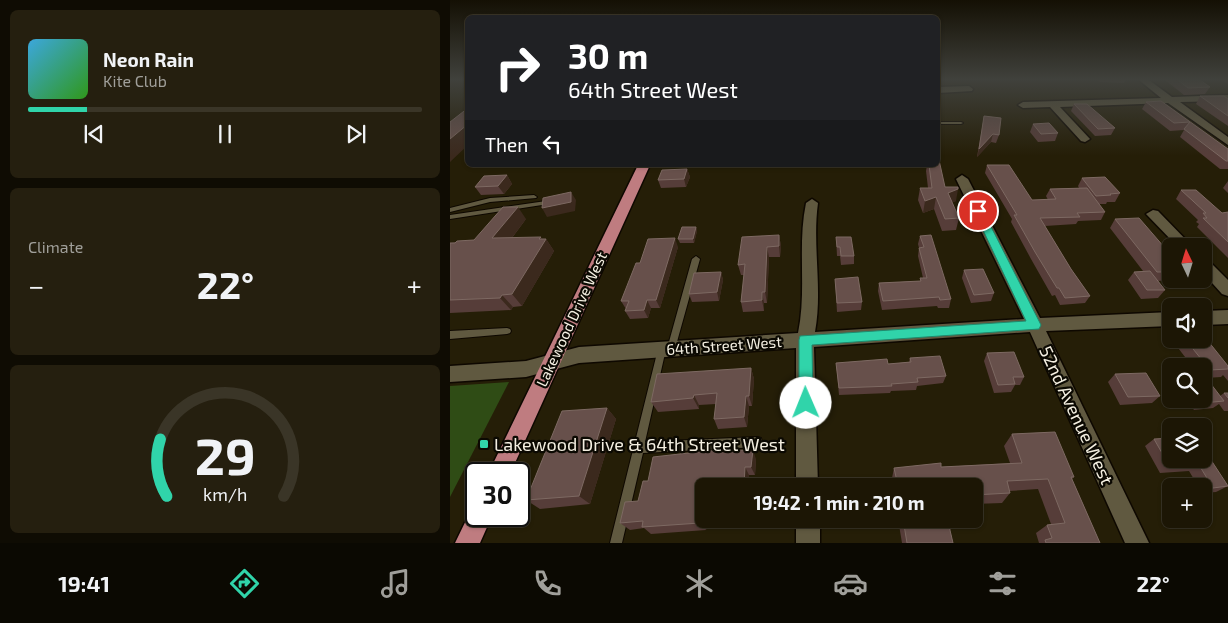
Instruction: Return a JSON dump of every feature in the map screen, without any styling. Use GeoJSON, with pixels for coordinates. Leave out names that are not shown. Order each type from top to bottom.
{"type":"FeatureCollection","features":[{"type":"Feature","properties":{"kind":"main road","name":"Lakewood Drive West"},"geometry":{"type":"LineString","coordinates":[[505,462],[643,167]]}},
{"type":"Feature","properties":{"kind":"main road"},"geometry":{"type":"LineString","coordinates":[[467,543],[475,527]]}},
{"type":"Feature","properties":{"kind":"street"},"geometry":{"type":"LineString","coordinates":[[1054,105],[1085,139]]}},
{"type":"Feature","properties":{"kind":"street"},"geometry":{"type":"LineString","coordinates":[[1177,105],[1228,142]]}},
{"type":"Feature","properties":{"kind":"street","name":"52nd Avenue West"},"geometry":{"type":"LineString","coordinates":[[962,179],[1035,325],[1137,543]]}},
{"type":"Feature","properties":{"kind":"street"},"geometry":{"type":"LineString","coordinates":[[807,478],[805,340],[810,322],[807,224],[812,204]]}},
{"type":"Feature","properties":{"kind":"street"},"geometry":{"type":"LineString","coordinates":[[1153,214],[1177,238]]}},
{"type":"Feature","properties":{"kind":"street"},"geometry":{"type":"LineString","coordinates":[[1212,273],[1228,290]]}},
{"type":"Feature","properties":{"kind":"street"},"geometry":{"type":"LineString","coordinates":[[1212,318],[1228,317]]}},
{"type":"Feature","properties":{"kind":"street","name":"64th Street West"},"geometry":{"type":"LineString","coordinates":[[450,374],[526,369],[580,355],[1035,325],[1162,320]]}},
{"type":"Feature","properties":{"kind":"street"},"geometry":{"type":"LineString","coordinates":[[808,528],[808,543]]}},
{"type":"Feature","properties":{"kind":"lane"},"geometry":{"type":"LineString","coordinates":[[940,123],[961,123]]}},
{"type":"Feature","properties":{"kind":"lane"},"geometry":{"type":"LineString","coordinates":[[450,210],[490,200],[534,197]]}},
{"type":"Feature","properties":{"kind":"lane"},"geometry":{"type":"LineString","coordinates":[[450,217],[500,208],[560,201]]}},
{"type":"Feature","properties":{"kind":"lane"},"geometry":{"type":"LineString","coordinates":[[616,543],[638,448],[696,259]]}},
{"type":"Feature","properties":{"kind":"lane"},"geometry":{"type":"LineString","coordinates":[[450,335],[507,331]]}},
{"type":"Feature","properties":{"kind":"lane"},"geometry":{"type":"LineString","coordinates":[[638,448],[757,442]]}},
{"type":"Feature","properties":{"kind":"green space"},"geometry":{"type":"Polygon","coordinates":[[[509,382],[468,462],[465,462],[465,468],[450,497],[450,386],[509,382]]]}},
{"type":"Feature","properties":{"kind":"building"},"geometry":{"type":"Polygon","coordinates":[[[1075,105],[1089,105],[1115,128],[1098,129],[1075,105]]]}},
{"type":"Feature","properties":{"kind":"building"},"geometry":{"type":"Polygon","coordinates":[[[1150,105],[1167,105],[1228,149],[1228,161],[1184,129],[1190,122],[1174,123],[1150,105]]]}},
{"type":"Feature","properties":{"kind":"building"},"geometry":{"type":"Polygon","coordinates":[[[1213,105],[1228,105],[1228,116],[1213,105]]]}},
{"type":"Feature","properties":{"kind":"building"},"geometry":{"type":"Polygon","coordinates":[[[465,110],[465,126],[450,139],[450,122],[465,110]]]}},
{"type":"Feature","properties":{"kind":"building"},"geometry":{"type":"Polygon","coordinates":[[[984,116],[1001,118],[999,135],[993,134],[979,149],[984,116]]]}},
{"type":"Feature","properties":{"kind":"building"},"geometry":{"type":"Polygon","coordinates":[[[1049,123],[1058,133],[1041,134],[1033,124],[1049,123]]]}},
{"type":"Feature","properties":{"kind":"building"},"geometry":{"type":"Polygon","coordinates":[[[940,164],[945,187],[958,187],[958,189],[948,193],[959,218],[945,219],[936,197],[925,201],[920,188],[932,188],[929,167],[940,167],[940,164]]]}},
{"type":"Feature","properties":{"kind":"building"},"geometry":{"type":"Polygon","coordinates":[[[987,165],[1009,165],[1032,200],[1056,199],[1050,189],[1087,188],[1105,212],[1077,213],[1080,217],[1040,218],[1090,296],[1065,298],[1059,288],[1057,288],[987,165]]]}},
{"type":"Feature","properties":{"kind":"building"},"geometry":{"type":"Polygon","coordinates":[[[687,169],[684,179],[658,180],[662,170],[687,169]]]}},
{"type":"Feature","properties":{"kind":"building"},"geometry":{"type":"Polygon","coordinates":[[[507,175],[498,186],[475,187],[484,176],[507,175]]]}},
{"type":"Feature","properties":{"kind":"building"},"geometry":{"type":"Polygon","coordinates":[[[1105,177],[1120,193],[1096,196],[1082,178],[1105,177]]]}},
{"type":"Feature","properties":{"kind":"building"},"geometry":{"type":"Polygon","coordinates":[[[1181,190],[1196,190],[1222,213],[1228,212],[1228,242],[1203,218],[1207,218],[1203,213],[1206,213],[1181,190]]]}},
{"type":"Feature","properties":{"kind":"building"},"geometry":{"type":"Polygon","coordinates":[[[571,192],[571,202],[542,208],[543,198],[571,192]]]}},
{"type":"Feature","properties":{"kind":"building"},"geometry":{"type":"Polygon","coordinates":[[[503,207],[518,207],[492,238],[541,237],[539,239],[546,239],[512,294],[502,295],[500,298],[450,300],[450,243],[474,240],[503,207]]]}},
{"type":"Feature","properties":{"kind":"building"},"geometry":{"type":"Polygon","coordinates":[[[1139,218],[1162,245],[1162,272],[1157,272],[1115,219],[1139,218]]]}},
{"type":"Feature","properties":{"kind":"building"},"geometry":{"type":"Polygon","coordinates":[[[682,227],[696,227],[693,239],[678,239],[682,227]]]}},
{"type":"Feature","properties":{"kind":"building"},"geometry":{"type":"Polygon","coordinates":[[[779,235],[779,246],[767,247],[765,292],[762,292],[762,300],[741,302],[745,264],[738,265],[742,237],[779,235]]]}},
{"type":"Feature","properties":{"kind":"building"},"geometry":{"type":"Polygon","coordinates":[[[931,235],[951,299],[940,300],[939,297],[883,301],[879,283],[921,281],[920,278],[927,278],[919,248],[924,247],[920,236],[931,235]]]}},
{"type":"Feature","properties":{"kind":"building"},"geometry":{"type":"Polygon","coordinates":[[[836,237],[851,237],[854,256],[841,256],[840,247],[837,247],[836,237]]]}},
{"type":"Feature","properties":{"kind":"building"},"geometry":{"type":"Polygon","coordinates":[[[675,238],[656,300],[647,300],[644,310],[625,311],[629,301],[621,301],[636,263],[640,263],[648,239],[675,238]]]}},
{"type":"Feature","properties":{"kind":"building"},"geometry":{"type":"Polygon","coordinates":[[[983,269],[994,293],[974,295],[964,270],[983,269]]]}},
{"type":"Feature","properties":{"kind":"building"},"geometry":{"type":"Polygon","coordinates":[[[1150,271],[1165,290],[1147,290],[1134,272],[1150,271]]]}},
{"type":"Feature","properties":{"kind":"building"},"geometry":{"type":"Polygon","coordinates":[[[721,272],[717,292],[689,294],[694,273],[721,272]]]}},
{"type":"Feature","properties":{"kind":"building"},"geometry":{"type":"Polygon","coordinates":[[[858,277],[862,302],[837,303],[835,279],[858,277]]]}},
{"type":"Feature","properties":{"kind":"building"},"geometry":{"type":"Polygon","coordinates":[[[1212,346],[1228,366],[1228,369],[1212,370],[1212,358],[1200,358],[1192,348],[1212,348],[1212,346]]]}},
{"type":"Feature","properties":{"kind":"building"},"geometry":{"type":"Polygon","coordinates":[[[1014,352],[1024,377],[1013,377],[1015,384],[998,385],[987,353],[1014,352]]]}},
{"type":"Feature","properties":{"kind":"building"},"geometry":{"type":"Polygon","coordinates":[[[940,356],[946,376],[917,378],[918,382],[891,384],[892,386],[839,388],[836,363],[887,359],[888,364],[911,362],[910,358],[940,356]]]}},
{"type":"Feature","properties":{"kind":"building"},"geometry":{"type":"Polygon","coordinates":[[[751,368],[749,396],[746,396],[744,417],[714,419],[717,393],[694,395],[693,398],[651,402],[657,374],[751,368]]]}},
{"type":"Feature","properties":{"kind":"building"},"geometry":{"type":"Polygon","coordinates":[[[1146,373],[1160,396],[1128,397],[1115,374],[1146,373]]]}},
{"type":"Feature","properties":{"kind":"building"},"geometry":{"type":"Polygon","coordinates":[[[1212,385],[1224,401],[1212,402],[1212,385]]]}},
{"type":"Feature","properties":{"kind":"building"},"geometry":{"type":"Polygon","coordinates":[[[607,408],[579,496],[530,500],[530,490],[562,411],[607,408]]]}},
{"type":"Feature","properties":{"kind":"building"},"geometry":{"type":"Polygon","coordinates":[[[1055,432],[1074,477],[1071,477],[1100,543],[1046,543],[1045,540],[1052,538],[1047,525],[1065,523],[1048,479],[1007,481],[1010,493],[983,494],[983,478],[896,478],[894,468],[941,463],[941,467],[1022,463],[1012,434],[1055,432]]]}},
{"type":"Feature","properties":{"kind":"building"},"geometry":{"type":"Polygon","coordinates":[[[1154,439],[1162,439],[1162,453],[1154,439]]]}},
{"type":"Feature","properties":{"kind":"building"},"geometry":{"type":"Polygon","coordinates":[[[753,450],[751,467],[745,467],[744,478],[695,478],[695,523],[642,527],[643,521],[620,523],[625,502],[638,501],[643,481],[648,481],[653,457],[706,451],[753,450]]]}},
{"type":"Feature","properties":{"kind":"building"},"geometry":{"type":"Polygon","coordinates":[[[1212,462],[1228,486],[1213,488],[1212,478],[1207,478],[1201,468],[1212,468],[1212,462]]]}},
{"type":"Feature","properties":{"kind":"building"},"geometry":{"type":"Polygon","coordinates":[[[904,528],[949,528],[953,543],[907,543],[904,528]]]}},
{"type":"Feature","properties":{"kind":"place","name":"Lakewood Drive & 64th Street West"},"geometry":{"type":"Point","coordinates":[484,444]}},
{"type":"Feature","properties":{"kind":"route"},"geometry":{"type":"LineString","coordinates":[[806,403],[805,340],[1035,325],[978,211]]}}]}
